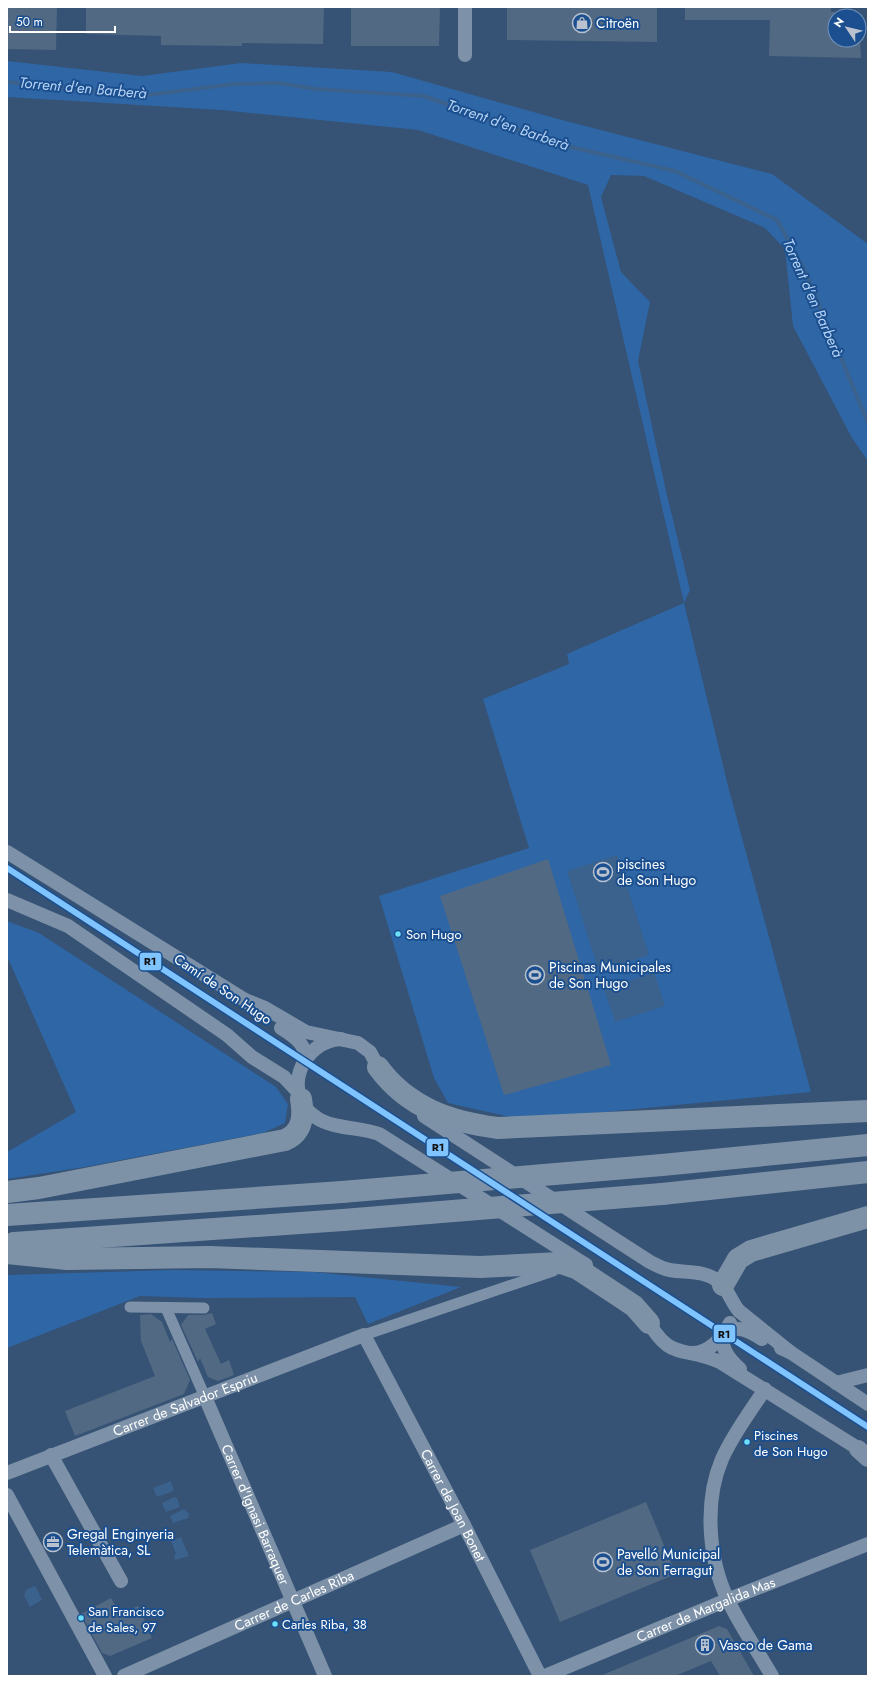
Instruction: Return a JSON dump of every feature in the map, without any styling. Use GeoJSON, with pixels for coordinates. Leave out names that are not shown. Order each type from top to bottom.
{"type":"FeatureCollection","features":[{"type":"Feature","properties":{"kind":"highway"},"geometry":{"type":"LineString","coordinates":[[378,1067],[398,1090],[440,1115],[464,1123],[498,1128],[868,1111]]}},
{"type":"Feature","properties":{"kind":"highway"},"geometry":{"type":"LineString","coordinates":[[7,1192],[54,1185],[285,1140],[294,1135],[302,1122],[300,1096]]}},
{"type":"Feature","properties":{"kind":"highway"},"geometry":{"type":"LineString","coordinates":[[7,1215],[342,1192],[662,1165],[868,1145]]}},
{"type":"Feature","properties":{"kind":"highway"},"geometry":{"type":"LineString","coordinates":[[7,1244],[343,1220],[662,1194],[868,1172]]}},
{"type":"Feature","properties":{"kind":"highway"},"geometry":{"type":"LineString","coordinates":[[727,1291],[738,1259],[751,1251],[868,1217]]}},
{"type":"Feature","properties":{"kind":"highway"},"geometry":{"type":"LineString","coordinates":[[7,1253],[67,1259],[210,1257],[480,1267],[561,1263],[578,1269],[634,1306],[649,1324]]}},
{"type":"Feature","properties":{"kind":"street"},"geometry":{"type":"LineString","coordinates":[[465,7],[465,56]]}},
{"type":"Feature","properties":{"kind":"street","name":"Camí de Son Hugo"},"geometry":{"type":"LineString","coordinates":[[7,852],[245,1000],[261,1015],[296,1038],[303,1047],[303,1061]]}},
{"type":"Feature","properties":{"kind":"street"},"geometry":{"type":"LineString","coordinates":[[7,900],[68,926],[227,1035],[279,1064],[294,1066],[303,1061],[317,1046],[341,1039]]}},
{"type":"Feature","properties":{"kind":"street"},"geometry":{"type":"LineString","coordinates":[[245,1000],[266,1008],[306,1032],[358,1043],[370,1052],[390,1089],[403,1102],[650,1262],[670,1270],[705,1274],[727,1291],[739,1311],[790,1352],[868,1404]]}},
{"type":"Feature","properties":{"kind":"street"},"geometry":{"type":"LineString","coordinates":[[227,1035],[252,1057],[284,1077],[300,1096],[309,1112],[318,1119],[329,1124],[366,1130],[379,1134],[574,1256],[633,1299],[649,1324],[666,1345],[674,1350],[707,1357],[720,1362],[865,1454]]}},
{"type":"Feature","properties":{"kind":"street"},"geometry":{"type":"LineString","coordinates":[[300,1096],[297,1080],[303,1061]]}},
{"type":"Feature","properties":{"kind":"street"},"geometry":{"type":"LineString","coordinates":[[364,1335],[553,1271]]}},
{"type":"Feature","properties":{"kind":"street"},"geometry":{"type":"LineString","coordinates":[[727,1291],[732,1316],[724,1333],[722,1344],[730,1359],[765,1390]]}},
{"type":"Feature","properties":{"kind":"street"},"geometry":{"type":"LineString","coordinates":[[130,1307],[204,1308]]}},
{"type":"Feature","properties":{"kind":"street"},"geometry":{"type":"LineString","coordinates":[[166,1308],[204,1397]]}},
{"type":"Feature","properties":{"kind":"street"},"geometry":{"type":"LineString","coordinates":[[683,1352],[701,1352],[716,1342],[724,1333],[736,1328],[745,1330],[790,1352]]}},
{"type":"Feature","properties":{"kind":"street","name":"Carrer de Salvador Espriu"},"geometry":{"type":"LineString","coordinates":[[7,1473],[364,1335]]}},
{"type":"Feature","properties":{"kind":"street","name":"Carrer de Joan Bonet"},"geometry":{"type":"LineString","coordinates":[[364,1335],[464,1525],[540,1676]]}},
{"type":"Feature","properties":{"kind":"street"},"geometry":{"type":"LineString","coordinates":[[836,1383],[868,1375]]}},
{"type":"Feature","properties":{"kind":"street"},"geometry":{"type":"LineString","coordinates":[[765,1390],[728,1445],[717,1473],[712,1493],[710,1519],[712,1549],[727,1600],[772,1676]]}},
{"type":"Feature","properties":{"kind":"street","name":"Carrer d'Ignasi Barraquer"},"geometry":{"type":"LineString","coordinates":[[204,1397],[325,1676]]}},
{"type":"Feature","properties":{"kind":"street"},"geometry":{"type":"LineString","coordinates":[[51,1455],[121,1581]]}},
{"type":"Feature","properties":{"kind":"street"},"geometry":{"type":"LineString","coordinates":[[7,1495],[105,1676]]}},
{"type":"Feature","properties":{"kind":"street","name":"Carrer de Carles Riba"},"geometry":{"type":"LineString","coordinates":[[124,1676],[464,1525]]}},
{"type":"Feature","properties":{"kind":"street","name":"Carrer de Margalida Mas"},"geometry":{"type":"LineString","coordinates":[[545,1676],[727,1600],[868,1544]]}},
{"type":"Feature","properties":{"kind":"shaded area"},"geometry":{"type":"Polygon","coordinates":[[[7,61],[142,76],[241,63],[392,72],[558,119],[772,174],[868,244],[868,461],[852,438],[793,326],[785,249],[765,228],[644,176],[611,175],[601,197],[621,272],[650,302],[638,361],[666,491],[690,590],[684,603],[588,185],[418,130],[221,110],[7,97],[7,61]]]}},
{"type":"Feature","properties":{"kind":"shaded area","name":"piscines de Son Hugo"},"geometry":{"type":"Polygon","coordinates":[[[684,603],[728,786],[811,1092],[523,1120],[448,1103],[434,1078],[379,896],[529,848],[483,699],[569,664],[567,654],[684,603]]]}},
{"type":"Feature","properties":{"kind":"shaded area"},"geometry":{"type":"Polygon","coordinates":[[[617,855],[649,955],[599,971],[567,871],[617,855]]]}},
{"type":"Feature","properties":{"kind":"shaded area"},"geometry":{"type":"Polygon","coordinates":[[[7,921],[39,933],[276,1087],[288,1104],[285,1123],[263,1133],[85,1167],[7,1179],[7,1152],[76,1112],[7,956],[7,921]]]}},
{"type":"Feature","properties":{"kind":"shaded area"},"geometry":{"type":"Polygon","coordinates":[[[654,973],[665,1006],[615,1022],[604,989],[654,973]]]}},
{"type":"Feature","properties":{"kind":"shaded area"},"geometry":{"type":"Polygon","coordinates":[[[173,1270],[314,1272],[461,1287],[368,1324],[355,1297],[202,1298],[140,1296],[7,1348],[7,1275],[173,1270]]]}},
{"type":"Feature","properties":{"kind":"shaded area"},"geometry":{"type":"Polygon","coordinates":[[[171,1481],[174,1491],[157,1497],[153,1488],[171,1481]]]}},
{"type":"Feature","properties":{"kind":"shaded area"},"geometry":{"type":"Polygon","coordinates":[[[174,1497],[177,1498],[180,1507],[166,1512],[162,1503],[174,1497]]]}},
{"type":"Feature","properties":{"kind":"shaded area"},"geometry":{"type":"Polygon","coordinates":[[[184,1509],[189,1514],[188,1518],[173,1523],[170,1516],[184,1509]]]}},
{"type":"Feature","properties":{"kind":"shaded area"},"geometry":{"type":"Polygon","coordinates":[[[181,1537],[189,1556],[175,1560],[174,1556],[176,1554],[171,1541],[181,1537]]]}},
{"type":"Feature","properties":{"kind":"shaded area"},"geometry":{"type":"Polygon","coordinates":[[[33,1586],[36,1587],[42,1600],[30,1607],[24,1596],[26,1590],[33,1586]]]}},
{"type":"Feature","properties":{"kind":"building"},"geometry":{"type":"Polygon","coordinates":[[[7,7],[57,7],[56,50],[7,49],[7,7]]]}},
{"type":"Feature","properties":{"kind":"building"},"geometry":{"type":"Polygon","coordinates":[[[86,7],[324,7],[323,44],[242,43],[242,46],[161,45],[161,36],[86,34],[86,7]]]}},
{"type":"Feature","properties":{"kind":"building"},"geometry":{"type":"Polygon","coordinates":[[[351,7],[440,7],[439,46],[351,46],[351,7]]]}},
{"type":"Feature","properties":{"kind":"building","name":"Citroën"},"geometry":{"type":"Polygon","coordinates":[[[507,7],[657,7],[657,42],[507,40],[507,7]]]}},
{"type":"Feature","properties":{"kind":"building"},"geometry":{"type":"Polygon","coordinates":[[[685,7],[831,7],[827,8],[827,48],[860,48],[861,58],[769,56],[770,20],[685,20],[685,7]]]}},
{"type":"Feature","properties":{"kind":"building","name":"Son Hugo"},"geometry":{"type":"Polygon","coordinates":[[[548,859],[611,1065],[504,1095],[440,896],[548,859]]]}},
{"type":"Feature","properties":{"kind":"building"},"geometry":{"type":"Polygon","coordinates":[[[212,1313],[216,1324],[205,1329],[221,1364],[229,1360],[234,1375],[218,1381],[208,1377],[200,1358],[198,1362],[181,1325],[188,1315],[204,1315],[212,1313]]]}},
{"type":"Feature","properties":{"kind":"building"},"geometry":{"type":"Polygon","coordinates":[[[151,1314],[162,1322],[170,1342],[172,1339],[190,1380],[184,1394],[75,1436],[65,1411],[155,1376],[141,1341],[140,1315],[151,1314]]]}},
{"type":"Feature","properties":{"kind":"building","name":"Pavelló Municipal de Son Ferragut"},"geometry":{"type":"Polygon","coordinates":[[[646,1502],[676,1574],[560,1622],[530,1550],[646,1502]]]}},
{"type":"Feature","properties":{"kind":"building"},"geometry":{"type":"Polygon","coordinates":[[[111,1598],[120,1614],[138,1606],[152,1638],[110,1656],[102,1653],[81,1614],[111,1598]]]}},
{"type":"Feature","properties":{"kind":"building","name":"Vasco de Gama"},"geometry":{"type":"Polygon","coordinates":[[[719,1626],[727,1629],[754,1676],[720,1676],[711,1661],[675,1676],[600,1676],[719,1626]]]}},
{"type":"Feature","properties":{"kind":"waterway","name":"Torrent d'en Barberà"},"geometry":{"type":"LineString","coordinates":[[7,82],[139,96],[234,84],[279,83],[316,89],[424,96],[562,145],[675,171],[777,220],[805,271],[868,423]]}},
{"type":"Feature","properties":{"kind":"transit line","name":"R1"},"geometry":{"type":"LineString","coordinates":[[7,868],[868,1427]]}},
{"type":"Feature","properties":{"kind":"place","name":"Citroën"},"geometry":{"type":"Point","coordinates":[582,23]}},
{"type":"Feature","properties":{"kind":"place","name":"piscines de Son Hugo"},"geometry":{"type":"Point","coordinates":[603,872]}},
{"type":"Feature","properties":{"kind":"place","name":"Son Hugo"},"geometry":{"type":"Point","coordinates":[398,934]}},
{"type":"Feature","properties":{"kind":"place","name":"Piscinas Municipales de Son Hugo"},"geometry":{"type":"Point","coordinates":[535,975]}},
{"type":"Feature","properties":{"kind":"place","name":"Piscines de Son Hugo"},"geometry":{"type":"Point","coordinates":[747,1442]}},
{"type":"Feature","properties":{"kind":"place","name":"Gregal Enginyeria Telemàtica, SL"},"geometry":{"type":"Point","coordinates":[53,1542]}},
{"type":"Feature","properties":{"kind":"place","name":"Pavelló Municipal de Son Ferragut"},"geometry":{"type":"Point","coordinates":[603,1562]}},
{"type":"Feature","properties":{"kind":"place","name":"San Francisco de Sales, 97"},"geometry":{"type":"Point","coordinates":[81,1618]}},
{"type":"Feature","properties":{"kind":"place","name":"Carles Riba, 38"},"geometry":{"type":"Point","coordinates":[275,1624]}},
{"type":"Feature","properties":{"kind":"place","name":"Vasco de Gama"},"geometry":{"type":"Point","coordinates":[705,1645]}}]}
